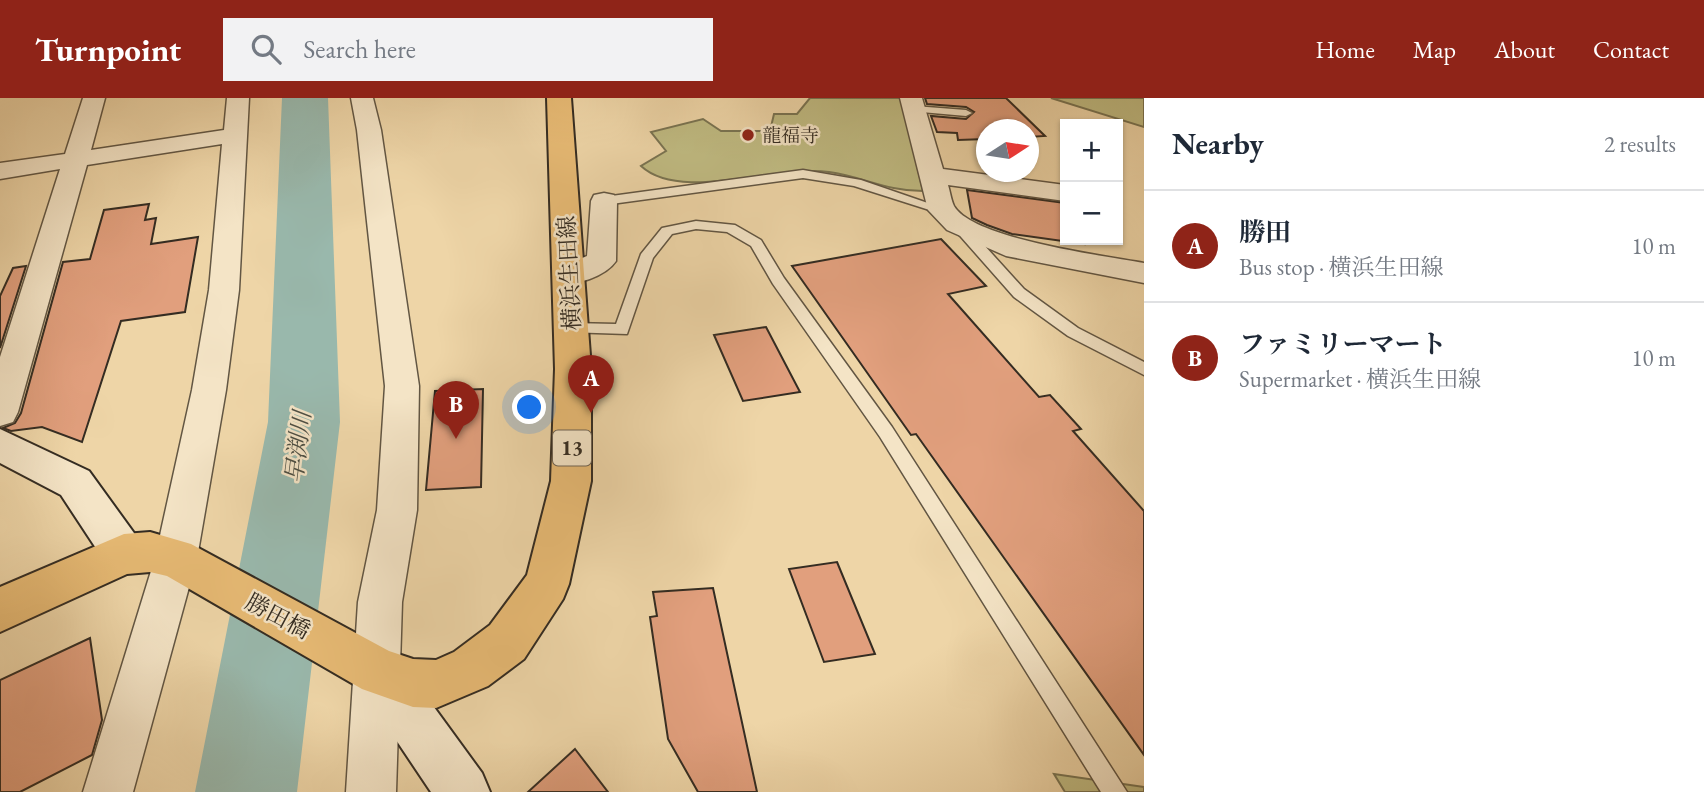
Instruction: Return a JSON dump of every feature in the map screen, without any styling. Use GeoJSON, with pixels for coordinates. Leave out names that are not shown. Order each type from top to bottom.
{"type":"FeatureCollection","features":[{"type":"Feature","properties":{"kind":"main road","name":"横浜生田線"},"geometry":{"type":"LineString","coordinates":[[368,665],[413,683],[436,684],[471,668],[506,642],[547,584],[572,481],[571,328],[559,98]]}},
{"type":"Feature","properties":{"kind":"main road","name":"13"},"geometry":{"type":"LineString","coordinates":[[0,610],[124,554],[150,552],[188,566]]}},
{"type":"Feature","properties":{"kind":"main road","name":"勝田橋"},"geometry":{"type":"LineString","coordinates":[[188,566],[368,665]]}},
{"type":"Feature","properties":{"kind":"street"},"geometry":{"type":"LineString","coordinates":[[0,412],[94,98]]}},
{"type":"Feature","properties":{"kind":"street"},"geometry":{"type":"LineString","coordinates":[[108,792],[188,566],[224,290],[238,98]]}},
{"type":"Feature","properties":{"kind":"street"},"geometry":{"type":"LineString","coordinates":[[362,98],[369,130],[402,386],[397,510],[368,665],[371,792]]}},
{"type":"Feature","properties":{"kind":"street"},"geometry":{"type":"LineString","coordinates":[[913,104],[932,175],[950,217],[1016,249],[1144,273]]}},
{"type":"Feature","properties":{"kind":"street"},"geometry":{"type":"LineString","coordinates":[[0,171],[236,135]]}},
{"type":"Feature","properties":{"kind":"street"},"geometry":{"type":"LineString","coordinates":[[932,175],[1060,192]]}},
{"type":"Feature","properties":{"kind":"street"},"geometry":{"type":"LineString","coordinates":[[569,275],[601,261],[604,201]]}},
{"type":"Feature","properties":{"kind":"street"},"geometry":{"type":"LineString","coordinates":[[0,445],[75,482],[124,554]]}},
{"type":"Feature","properties":{"kind":"street"},"geometry":{"type":"LineString","coordinates":[[368,665],[463,792]]}},
{"type":"Feature","properties":{"kind":"lane"},"geometry":{"type":"LineString","coordinates":[[913,104],[966,113]]}},
{"type":"Feature","properties":{"kind":"lane"},"geometry":{"type":"LineString","coordinates":[[604,201],[803,174],[862,183],[950,217],[1019,293],[1073,332],[1144,369]]}},
{"type":"Feature","properties":{"kind":"lane"},"geometry":{"type":"LineString","coordinates":[[571,328],[622,330],[646,257],[667,231],[696,226],[730,228],[756,243],[778,281],[886,432],[1115,792]]}},
{"type":"Feature","properties":{"kind":"shaded area"},"geometry":{"type":"Polygon","coordinates":[[[810,98],[901,98],[923,191],[898,189],[829,172],[807,171],[730,180],[680,181],[658,177],[641,166],[666,151],[651,132],[703,119],[721,131],[770,131],[774,114],[797,114],[810,98]]]}},
{"type":"Feature","properties":{"kind":"shaded area"},"geometry":{"type":"Polygon","coordinates":[[[1051,98],[1144,98],[1144,127],[1051,98]]]}},
{"type":"Feature","properties":{"kind":"shaded area"},"geometry":{"type":"Polygon","coordinates":[[[1054,774],[1144,787],[1144,792],[1065,792],[1054,774]]]}},
{"type":"Feature","properties":{"kind":"building"},"geometry":{"type":"Polygon","coordinates":[[[925,98],[1006,98],[1028,119],[976,119],[976,139],[958,140],[957,133],[937,132],[931,116],[966,119],[974,112],[966,107],[927,104],[925,98]]]}},
{"type":"Feature","properties":{"kind":"building"},"geometry":{"type":"Polygon","coordinates":[[[967,190],[1060,202],[1060,241],[1012,234],[972,218],[967,190]]]}},
{"type":"Feature","properties":{"kind":"building"},"geometry":{"type":"Polygon","coordinates":[[[149,204],[145,220],[156,218],[151,244],[198,237],[185,312],[121,321],[82,442],[42,427],[11,431],[3,428],[15,423],[21,413],[63,262],[90,259],[104,210],[149,204]]]}},
{"type":"Feature","properties":{"kind":"building"},"geometry":{"type":"Polygon","coordinates":[[[941,239],[986,286],[948,294],[1039,397],[1050,395],[1081,429],[1073,431],[1144,511],[1144,755],[916,434],[911,435],[792,266],[941,239]]]}},
{"type":"Feature","properties":{"kind":"building"},"geometry":{"type":"Polygon","coordinates":[[[26,266],[0,348],[0,296],[13,268],[26,266]]]}},
{"type":"Feature","properties":{"kind":"building"},"geometry":{"type":"Polygon","coordinates":[[[766,327],[800,392],[743,401],[714,335],[766,327]]]}},
{"type":"Feature","properties":{"kind":"building"},"geometry":{"type":"Polygon","coordinates":[[[483,389],[481,487],[426,490],[435,391],[483,389]]]}},
{"type":"Feature","properties":{"kind":"building"},"geometry":{"type":"Polygon","coordinates":[[[837,562],[875,654],[824,662],[789,569],[837,562]]]}},
{"type":"Feature","properties":{"kind":"building"},"geometry":{"type":"Polygon","coordinates":[[[713,588],[757,792],[698,792],[668,739],[650,617],[657,616],[653,592],[713,588]]]}},
{"type":"Feature","properties":{"kind":"building"},"geometry":{"type":"Polygon","coordinates":[[[90,638],[102,720],[92,755],[20,792],[0,792],[0,680],[90,638]]]}},
{"type":"Feature","properties":{"kind":"building"},"geometry":{"type":"Polygon","coordinates":[[[575,749],[608,792],[528,792],[575,749]]]}},
{"type":"Feature","properties":{"kind":"waterway","name":"早渕川"},"geometry":{"type":"LineString","coordinates":[[246,792],[304,422],[305,98]]}},
{"type":"Feature","properties":{"kind":"place","name":"龍福寺"},"geometry":{"type":"Point","coordinates":[748,135]}},
{"type":"Feature","properties":{"kind":"place","name":"勝田"},"geometry":{"type":"Point","coordinates":[591,413]}},
{"type":"Feature","properties":{"kind":"place","name":"ファミリーマート"},"geometry":{"type":"Point","coordinates":[456,439]}}]}
